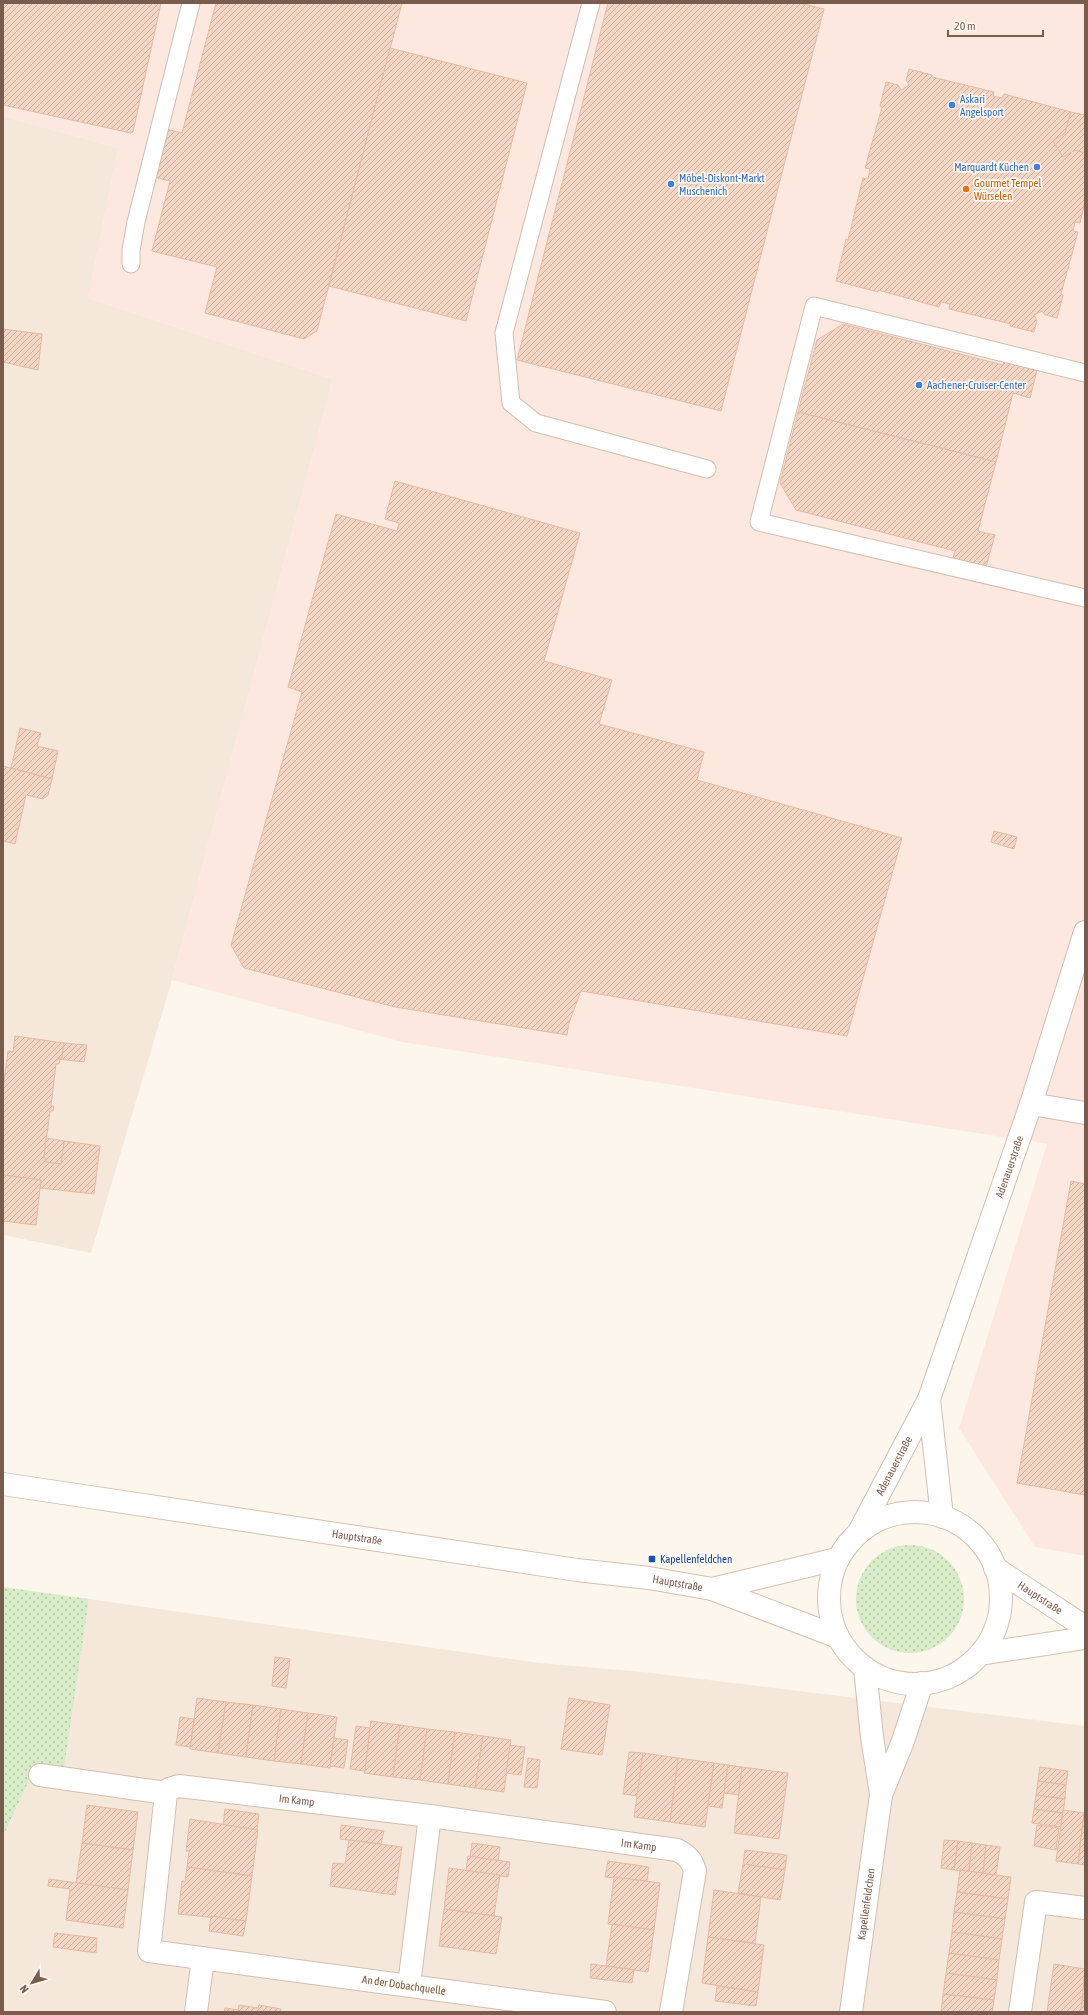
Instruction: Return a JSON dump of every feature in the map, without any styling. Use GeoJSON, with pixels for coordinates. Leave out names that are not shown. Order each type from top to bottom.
{"type":"FeatureCollection","features":[{"type":"Feature","properties":{"kind":"street","name":"Adenauerstraße"},"geometry":{"type":"LineString","coordinates":[[859,1532],[929,1399],[1031,1104],[1085,932]]}},
{"type":"Feature","properties":{"kind":"street"},"geometry":{"type":"LineString","coordinates":[[1031,1104],[1085,1112]]}},
{"type":"Feature","properties":{"kind":"street","name":"Adenauerstraße"},"geometry":{"type":"LineString","coordinates":[[929,1399],[942,1516]]}},
{"type":"Feature","properties":{"kind":"street","name":"Hauptstraße"},"geometry":{"type":"LineString","coordinates":[[3,1484],[569,1568],[649,1578],[712,1589],[838,1637]]}},
{"type":"Feature","properties":{"kind":"street"},"geometry":{"type":"LineString","coordinates":[[913,1512],[942,1516],[956,1522],[969,1531],[988,1554],[995,1568],[999,1583],[999,1613],[995,1627],[980,1654],[964,1668],[944,1679],[922,1683],[892,1681],[865,1668],[849,1654],[838,1637],[831,1618],[828,1598],[829,1587],[838,1559],[847,1544],[859,1532],[884,1517],[913,1512]]}},
{"type":"Feature","properties":{"kind":"street","name":"Hauptstraße"},"geometry":{"type":"LineString","coordinates":[[712,1589],[838,1559]]}},
{"type":"Feature","properties":{"kind":"street","name":"Hauptstraße"},"geometry":{"type":"LineString","coordinates":[[995,1568],[1085,1627]]}},
{"type":"Feature","properties":{"kind":"street"},"geometry":{"type":"LineString","coordinates":[[980,1654],[1085,1638]]}},
{"type":"Feature","properties":{"kind":"street","name":"Kapellenfeldchen"},"geometry":{"type":"LineString","coordinates":[[865,1668],[872,1737],[882,1795]]}},
{"type":"Feature","properties":{"kind":"street","name":"Kapellenfeldchen"},"geometry":{"type":"LineString","coordinates":[[851,2012],[882,1795],[903,1741],[922,1683]]}},
{"type":"Feature","properties":{"kind":"street","name":"Im Kamp"},"geometry":{"type":"LineString","coordinates":[[40,1775],[166,1793],[169,1789],[179,1786],[430,1816],[676,1850],[685,1854],[692,1861],[695,1871],[671,2012]]}},
{"type":"Feature","properties":{"kind":"street","name":"An der Dobachquelle"},"geometry":{"type":"LineString","coordinates":[[166,1793],[150,1951],[605,2012]]}},
{"type":"Feature","properties":{"kind":"street"},"geometry":{"type":"LineString","coordinates":[[409,1985],[430,1816]]}},
{"type":"Feature","properties":{"kind":"street"},"geometry":{"type":"LineString","coordinates":[[1020,2012],[1036,1902],[1085,1908]]}},
{"type":"Feature","properties":{"kind":"street"},"geometry":{"type":"LineString","coordinates":[[196,2012],[203,1958]]}},
{"type":"Feature","properties":{"kind":"lane"},"geometry":{"type":"LineString","coordinates":[[131,264],[131,250],[136,222],[191,3]]}},
{"type":"Feature","properties":{"kind":"lane"},"geometry":{"type":"LineString","coordinates":[[591,3],[504,333],[511,403],[536,423],[707,469]]}},
{"type":"Feature","properties":{"kind":"lane"},"geometry":{"type":"LineString","coordinates":[[1085,373],[814,306],[759,522],[1085,598]]}},
{"type":"Feature","properties":{"kind":"shaded area"},"geometry":{"type":"Polygon","coordinates":[[[3,3],[1085,3],[1085,1556],[1035,1547],[959,1428],[1047,1144],[402,1042],[172,980],[333,379],[88,298],[118,148],[3,116],[3,3]]]}},
{"type":"Feature","properties":{"kind":"shaded area"},"geometry":{"type":"Polygon","coordinates":[[[3,116],[118,148],[88,298],[333,379],[172,980],[91,1253],[3,1235],[3,116]]]}},
{"type":"Feature","properties":{"kind":"shaded area"},"geometry":{"type":"Polygon","coordinates":[[[89,1599],[540,1663],[644,1672],[1085,1726],[1085,2012],[3,2012],[3,1838],[36,1765],[64,1768],[89,1599]]]}},
{"type":"Feature","properties":{"kind":"green space"},"geometry":{"type":"Polygon","coordinates":[[[910,1545],[931,1549],[948,1561],[960,1578],[964,1599],[960,1620],[948,1637],[931,1649],[910,1653],[889,1649],[872,1637],[860,1620],[856,1599],[860,1578],[872,1561],[889,1549],[910,1545]]]}},
{"type":"Feature","properties":{"kind":"green space"},"geometry":{"type":"Polygon","coordinates":[[[3,1587],[89,1599],[64,1768],[36,1765],[3,1837],[3,1587]]]}},
{"type":"Feature","properties":{"kind":"building"},"geometry":{"type":"Polygon","coordinates":[[[3,3],[161,3],[133,132],[131,133],[3,105],[3,3]]]}},
{"type":"Feature","properties":{"kind":"building"},"geometry":{"type":"Polygon","coordinates":[[[216,3],[402,3],[317,331],[304,339],[205,313],[217,267],[152,251],[170,181],[154,177],[166,129],[182,133],[216,3]]]}},
{"type":"Feature","properties":{"kind":"building","name":"Möbel-Diskont-Markt Muschenich"},"geometry":{"type":"Polygon","coordinates":[[[608,3],[800,3],[824,9],[721,411],[517,360],[608,3]]]}},
{"type":"Feature","properties":{"kind":"building"},"geometry":{"type":"Polygon","coordinates":[[[390,48],[527,83],[466,321],[329,286],[390,48]]]}},
{"type":"Feature","properties":{"kind":"building"},"geometry":{"type":"Polygon","coordinates":[[[909,69],[932,75],[932,77],[994,92],[993,96],[1002,98],[1004,94],[1071,112],[1065,133],[1053,141],[1063,157],[1075,150],[1085,153],[1085,201],[1080,223],[1075,222],[1073,231],[1078,232],[1061,294],[1063,295],[1057,318],[1045,315],[1042,311],[1034,315],[1037,320],[1034,332],[1010,326],[1011,324],[949,309],[950,304],[941,302],[939,307],[878,290],[878,292],[836,281],[846,239],[848,240],[863,178],[868,179],[870,169],[865,168],[882,107],[880,106],[886,82],[898,85],[901,90],[909,85],[906,80],[909,69]]]}},
{"type":"Feature","properties":{"kind":"building"},"geometry":{"type":"Polygon","coordinates":[[[1071,112],[1085,115],[1085,153],[1075,150],[1063,157],[1053,141],[1065,133],[1071,112]]]}},
{"type":"Feature","properties":{"kind":"building","name":"Aachener-Cruiser-Center"},"geometry":{"type":"Polygon","coordinates":[[[843,324],[1003,365],[1005,358],[1038,366],[1030,398],[1013,393],[996,462],[798,412],[817,340],[843,324]]]}},
{"type":"Feature","properties":{"kind":"building"},"geometry":{"type":"Polygon","coordinates":[[[3,329],[42,334],[38,370],[3,362],[3,329]]]}},
{"type":"Feature","properties":{"kind":"building"},"geometry":{"type":"Polygon","coordinates":[[[798,412],[996,462],[978,531],[995,535],[986,567],[953,558],[955,551],[796,510],[780,483],[798,412]]]}},
{"type":"Feature","properties":{"kind":"building"},"geometry":{"type":"Polygon","coordinates":[[[395,481],[580,533],[544,661],[612,680],[599,724],[704,752],[697,780],[902,838],[847,1036],[581,991],[569,1023],[567,1035],[395,1007],[244,968],[231,945],[302,692],[288,687],[336,514],[397,531],[399,523],[385,519],[395,481]]]}},
{"type":"Feature","properties":{"kind":"building"},"geometry":{"type":"Polygon","coordinates":[[[20,728],[41,733],[37,746],[58,751],[52,779],[11,768],[20,728]]]}},
{"type":"Feature","properties":{"kind":"building"},"geometry":{"type":"Polygon","coordinates":[[[3,766],[52,779],[48,795],[43,799],[26,795],[15,844],[3,841],[3,766]]]}},
{"type":"Feature","properties":{"kind":"building"},"geometry":{"type":"Polygon","coordinates":[[[994,831],[1017,837],[1014,849],[991,842],[994,831]]]}},
{"type":"Feature","properties":{"kind":"building"},"geometry":{"type":"Polygon","coordinates":[[[15,1036],[64,1043],[62,1058],[57,1058],[60,1059],[59,1064],[56,1064],[51,1106],[54,1106],[53,1111],[50,1111],[44,1158],[46,1159],[46,1162],[61,1164],[64,1141],[100,1146],[94,1194],[40,1188],[41,1180],[3,1175],[3,1088],[8,1051],[13,1052],[15,1036]]]}},
{"type":"Feature","properties":{"kind":"building"},"geometry":{"type":"Polygon","coordinates":[[[64,1043],[87,1045],[84,1062],[57,1059],[62,1058],[64,1043]]]}},
{"type":"Feature","properties":{"kind":"building"},"geometry":{"type":"Polygon","coordinates":[[[46,1138],[64,1141],[61,1164],[46,1162],[46,1159],[44,1158],[46,1138]]]}},
{"type":"Feature","properties":{"kind":"building"},"geometry":{"type":"Polygon","coordinates":[[[3,1175],[41,1180],[36,1225],[3,1221],[3,1175]]]}},
{"type":"Feature","properties":{"kind":"building"},"geometry":{"type":"Polygon","coordinates":[[[1071,1181],[1085,1184],[1085,1495],[1017,1483],[1071,1181]]]}},
{"type":"Feature","properties":{"kind":"building"},"geometry":{"type":"Polygon","coordinates":[[[275,1657],[290,1659],[286,1688],[272,1686],[275,1657]]]}},
{"type":"Feature","properties":{"kind":"building"},"geometry":{"type":"Polygon","coordinates":[[[197,1698],[226,1702],[218,1753],[190,1749],[197,1698]]]}},
{"type":"Feature","properties":{"kind":"building"},"geometry":{"type":"Polygon","coordinates":[[[569,1698],[610,1705],[602,1755],[561,1749],[569,1698]]]}},
{"type":"Feature","properties":{"kind":"building"},"geometry":{"type":"Polygon","coordinates":[[[226,1702],[253,1705],[246,1757],[218,1753],[226,1702]]]}},
{"type":"Feature","properties":{"kind":"building"},"geometry":{"type":"Polygon","coordinates":[[[253,1705],[281,1709],[274,1761],[246,1757],[253,1705]]]}},
{"type":"Feature","properties":{"kind":"building"},"geometry":{"type":"Polygon","coordinates":[[[281,1709],[308,1713],[301,1764],[274,1761],[281,1709]]]}},
{"type":"Feature","properties":{"kind":"building"},"geometry":{"type":"Polygon","coordinates":[[[308,1713],[337,1717],[330,1768],[301,1764],[308,1713]]]}},
{"type":"Feature","properties":{"kind":"building"},"geometry":{"type":"Polygon","coordinates":[[[180,1717],[194,1719],[190,1747],[176,1745],[180,1717]]]}},
{"type":"Feature","properties":{"kind":"building"},"geometry":{"type":"Polygon","coordinates":[[[371,1721],[400,1725],[393,1777],[364,1773],[371,1721]]]}},
{"type":"Feature","properties":{"kind":"building"},"geometry":{"type":"Polygon","coordinates":[[[400,1725],[427,1729],[420,1780],[393,1777],[400,1725]]]}},
{"type":"Feature","properties":{"kind":"building"},"geometry":{"type":"Polygon","coordinates":[[[356,1726],[370,1728],[365,1771],[350,1769],[356,1726]]]}},
{"type":"Feature","properties":{"kind":"building"},"geometry":{"type":"Polygon","coordinates":[[[427,1729],[455,1732],[448,1784],[420,1780],[427,1729]]]}},
{"type":"Feature","properties":{"kind":"building"},"geometry":{"type":"Polygon","coordinates":[[[455,1732],[483,1736],[475,1788],[448,1784],[455,1732]]]}},
{"type":"Feature","properties":{"kind":"building"},"geometry":{"type":"Polygon","coordinates":[[[483,1736],[511,1740],[504,1792],[475,1788],[483,1736]]]}},
{"type":"Feature","properties":{"kind":"building"},"geometry":{"type":"Polygon","coordinates":[[[334,1738],[348,1740],[344,1768],[330,1766],[334,1738]]]}},
{"type":"Feature","properties":{"kind":"building"},"geometry":{"type":"Polygon","coordinates":[[[510,1745],[525,1747],[521,1775],[506,1773],[510,1745]]]}},
{"type":"Feature","properties":{"kind":"building"},"geometry":{"type":"Polygon","coordinates":[[[629,1752],[643,1753],[638,1796],[623,1794],[629,1752]]]}},
{"type":"Feature","properties":{"kind":"building"},"geometry":{"type":"Polygon","coordinates":[[[643,1753],[678,1758],[670,1822],[634,1817],[643,1753]]]}},
{"type":"Feature","properties":{"kind":"building"},"geometry":{"type":"Polygon","coordinates":[[[528,1758],[540,1760],[537,1788],[524,1787],[528,1758]]]}},
{"type":"Feature","properties":{"kind":"building"},"geometry":{"type":"Polygon","coordinates":[[[678,1758],[714,1763],[705,1827],[670,1822],[678,1758]]]}},
{"type":"Feature","properties":{"kind":"building"},"geometry":{"type":"Polygon","coordinates":[[[714,1763],[728,1765],[722,1808],[708,1806],[714,1763]]]}},
{"type":"Feature","properties":{"kind":"building"},"geometry":{"type":"Polygon","coordinates":[[[728,1765],[742,1767],[739,1795],[724,1793],[728,1765]]]}},
{"type":"Feature","properties":{"kind":"building"},"geometry":{"type":"Polygon","coordinates":[[[742,1767],[788,1773],[779,1839],[734,1833],[742,1767]]]}},
{"type":"Feature","properties":{"kind":"building"},"geometry":{"type":"Polygon","coordinates":[[[1040,1767],[1068,1771],[1066,1785],[1038,1781],[1040,1767]]]}},
{"type":"Feature","properties":{"kind":"building"},"geometry":{"type":"Polygon","coordinates":[[[1038,1781],[1066,1785],[1065,1799],[1036,1795],[1038,1781]]]}},
{"type":"Feature","properties":{"kind":"building"},"geometry":{"type":"Polygon","coordinates":[[[1036,1795],[1065,1799],[1063,1813],[1034,1809],[1036,1795]]]}},
{"type":"Feature","properties":{"kind":"building"},"geometry":{"type":"Polygon","coordinates":[[[87,1805],[138,1812],[133,1850],[82,1843],[87,1805]]]}},
{"type":"Feature","properties":{"kind":"building"},"geometry":{"type":"Polygon","coordinates":[[[225,1809],[259,1814],[257,1830],[223,1825],[225,1809]]]}},
{"type":"Feature","properties":{"kind":"building"},"geometry":{"type":"Polygon","coordinates":[[[1034,1809],[1063,1813],[1061,1827],[1032,1823],[1034,1809]]]}},
{"type":"Feature","properties":{"kind":"building"},"geometry":{"type":"Polygon","coordinates":[[[1063,1810],[1084,1813],[1078,1864],[1056,1861],[1063,1810]]]}},
{"type":"Feature","properties":{"kind":"building"},"geometry":{"type":"Polygon","coordinates":[[[1085,1813],[1085,1865],[1078,1864],[1085,1813]]]}},
{"type":"Feature","properties":{"kind":"building"},"geometry":{"type":"Polygon","coordinates":[[[190,1819],[258,1830],[252,1876],[187,1867],[189,1851],[186,1851],[190,1819]]]}},
{"type":"Feature","properties":{"kind":"building"},"geometry":{"type":"Polygon","coordinates":[[[341,1825],[384,1831],[381,1844],[340,1839],[341,1825]]]}},
{"type":"Feature","properties":{"kind":"building"},"geometry":{"type":"Polygon","coordinates":[[[1037,1825],[1059,1828],[1056,1850],[1034,1846],[1037,1825]]]}},
{"type":"Feature","properties":{"kind":"building"},"geometry":{"type":"Polygon","coordinates":[[[349,1840],[402,1847],[395,1895],[330,1886],[333,1863],[345,1864],[349,1840]]]}},
{"type":"Feature","properties":{"kind":"building"},"geometry":{"type":"Polygon","coordinates":[[[944,1840],[958,1841],[954,1870],[941,1868],[944,1840]]]}},
{"type":"Feature","properties":{"kind":"building"},"geometry":{"type":"Polygon","coordinates":[[[958,1841],[972,1843],[969,1872],[954,1870],[958,1841]]]}},
{"type":"Feature","properties":{"kind":"building"},"geometry":{"type":"Polygon","coordinates":[[[82,1843],[133,1850],[128,1890],[76,1883],[82,1843]]]}},
{"type":"Feature","properties":{"kind":"building"},"geometry":{"type":"Polygon","coordinates":[[[472,1843],[500,1847],[498,1861],[470,1857],[472,1843]]]}},
{"type":"Feature","properties":{"kind":"building"},"geometry":{"type":"Polygon","coordinates":[[[972,1843],[986,1845],[983,1873],[969,1872],[972,1843]]]}},
{"type":"Feature","properties":{"kind":"building"},"geometry":{"type":"Polygon","coordinates":[[[986,1845],[1000,1847],[996,1875],[983,1873],[986,1845]]]}},
{"type":"Feature","properties":{"kind":"building"},"geometry":{"type":"Polygon","coordinates":[[[745,1850],[787,1855],[785,1870],[743,1864],[745,1850]]]}},
{"type":"Feature","properties":{"kind":"building"},"geometry":{"type":"Polygon","coordinates":[[[468,1856],[510,1862],[508,1877],[466,1871],[468,1856]]]}},
{"type":"Feature","properties":{"kind":"building"},"geometry":{"type":"Polygon","coordinates":[[[608,1861],[649,1867],[647,1881],[605,1877],[608,1861]]]}},
{"type":"Feature","properties":{"kind":"building"},"geometry":{"type":"Polygon","coordinates":[[[743,1864],[785,1870],[780,1900],[738,1893],[743,1864]]]}},
{"type":"Feature","properties":{"kind":"building"},"geometry":{"type":"Polygon","coordinates":[[[187,1867],[252,1876],[246,1921],[178,1914],[182,1881],[185,1881],[187,1867]]]}},
{"type":"Feature","properties":{"kind":"building"},"geometry":{"type":"Polygon","coordinates":[[[449,1868],[500,1875],[494,1916],[444,1909],[449,1868]]]}},
{"type":"Feature","properties":{"kind":"building"},"geometry":{"type":"Polygon","coordinates":[[[960,1870],[1011,1877],[1008,1899],[957,1892],[960,1870]]]}},
{"type":"Feature","properties":{"kind":"building"},"geometry":{"type":"Polygon","coordinates":[[[614,1877],[660,1883],[654,1930],[608,1924],[614,1877]]]}},
{"type":"Feature","properties":{"kind":"building"},"geometry":{"type":"Polygon","coordinates":[[[49,1879],[128,1890],[123,1928],[66,1920],[70,1889],[48,1886],[49,1879]]]}},
{"type":"Feature","properties":{"kind":"building"},"geometry":{"type":"Polygon","coordinates":[[[714,1890],[761,1897],[755,1943],[708,1937],[714,1890]]]}},
{"type":"Feature","properties":{"kind":"building"},"geometry":{"type":"Polygon","coordinates":[[[957,1892],[1008,1899],[1005,1919],[954,1912],[957,1892]]]}},
{"type":"Feature","properties":{"kind":"building"},"geometry":{"type":"Polygon","coordinates":[[[444,1909],[502,1917],[496,1954],[439,1946],[444,1909]]]}},
{"type":"Feature","properties":{"kind":"building"},"geometry":{"type":"Polygon","coordinates":[[[954,1912],[1005,1919],[1002,1939],[952,1932],[954,1912]]]}},
{"type":"Feature","properties":{"kind":"building"},"geometry":{"type":"Polygon","coordinates":[[[211,1916],[246,1921],[243,1936],[209,1931],[211,1916]]]}},
{"type":"Feature","properties":{"kind":"building"},"geometry":{"type":"Polygon","coordinates":[[[612,1924],[654,1930],[648,1972],[606,1966],[612,1924]]]}},
{"type":"Feature","properties":{"kind":"building"},"geometry":{"type":"Polygon","coordinates":[[[952,1932],[1002,1939],[999,1960],[949,1953],[952,1932]]]}},
{"type":"Feature","properties":{"kind":"building"},"geometry":{"type":"Polygon","coordinates":[[[55,1933],[97,1938],[96,1953],[53,1947],[55,1933]]]}},
{"type":"Feature","properties":{"kind":"building"},"geometry":{"type":"Polygon","coordinates":[[[708,1937],[764,1945],[758,1992],[702,1983],[708,1937]]]}},
{"type":"Feature","properties":{"kind":"building"},"geometry":{"type":"Polygon","coordinates":[[[949,1953],[999,1960],[997,1980],[946,1973],[949,1953]]]}},
{"type":"Feature","properties":{"kind":"building"},"geometry":{"type":"Polygon","coordinates":[[[591,1964],[634,1970],[632,1983],[590,1978],[591,1964]]]}},
{"type":"Feature","properties":{"kind":"building"},"geometry":{"type":"Polygon","coordinates":[[[1054,1964],[1085,1969],[1081,2012],[1047,2012],[1054,1964]]]}},
{"type":"Feature","properties":{"kind":"building"},"geometry":{"type":"Polygon","coordinates":[[[946,1973],[997,1980],[994,2000],[943,1994],[946,1973]]]}},
{"type":"Feature","properties":{"kind":"building"},"geometry":{"type":"Polygon","coordinates":[[[717,1986],[758,1992],[756,2006],[715,2001],[717,1986]]]}},
{"type":"Feature","properties":{"kind":"building"},"geometry":{"type":"Polygon","coordinates":[[[943,1994],[994,2000],[992,2012],[941,2012],[943,1994]]]}},
{"type":"Feature","properties":{"kind":"building"},"geometry":{"type":"Polygon","coordinates":[[[1083,1994],[1085,1995],[1085,2012],[1081,2012],[1083,1994]]]}},
{"type":"Feature","properties":{"kind":"building"},"geometry":{"type":"Polygon","coordinates":[[[239,2005],[258,2008],[259,2005],[281,2009],[280,2012],[238,2012],[239,2005]]]}},
{"type":"Feature","properties":{"kind":"building"},"geometry":{"type":"Polygon","coordinates":[[[225,2008],[239,2010],[238,2012],[224,2012],[225,2008]]]}},
{"type":"Feature","properties":{"kind":"place","name":"Askari Angelsport"},"geometry":{"type":"Point","coordinates":[952,105]}},
{"type":"Feature","properties":{"kind":"place","name":"Marquardt Küchen"},"geometry":{"type":"Point","coordinates":[1037,167]}},
{"type":"Feature","properties":{"kind":"place","name":"Möbel-Diskont-Markt Muschenich"},"geometry":{"type":"Point","coordinates":[671,184]}},
{"type":"Feature","properties":{"kind":"place","name":"Gourmet Tempel Würselen"},"geometry":{"type":"Point","coordinates":[966,189]}},
{"type":"Feature","properties":{"kind":"place","name":"Aachener-Cruiser-Center"},"geometry":{"type":"Point","coordinates":[919,385]}},
{"type":"Feature","properties":{"kind":"place","name":"Kapellenfeldchen"},"geometry":{"type":"Point","coordinates":[652,1559]}}]}
